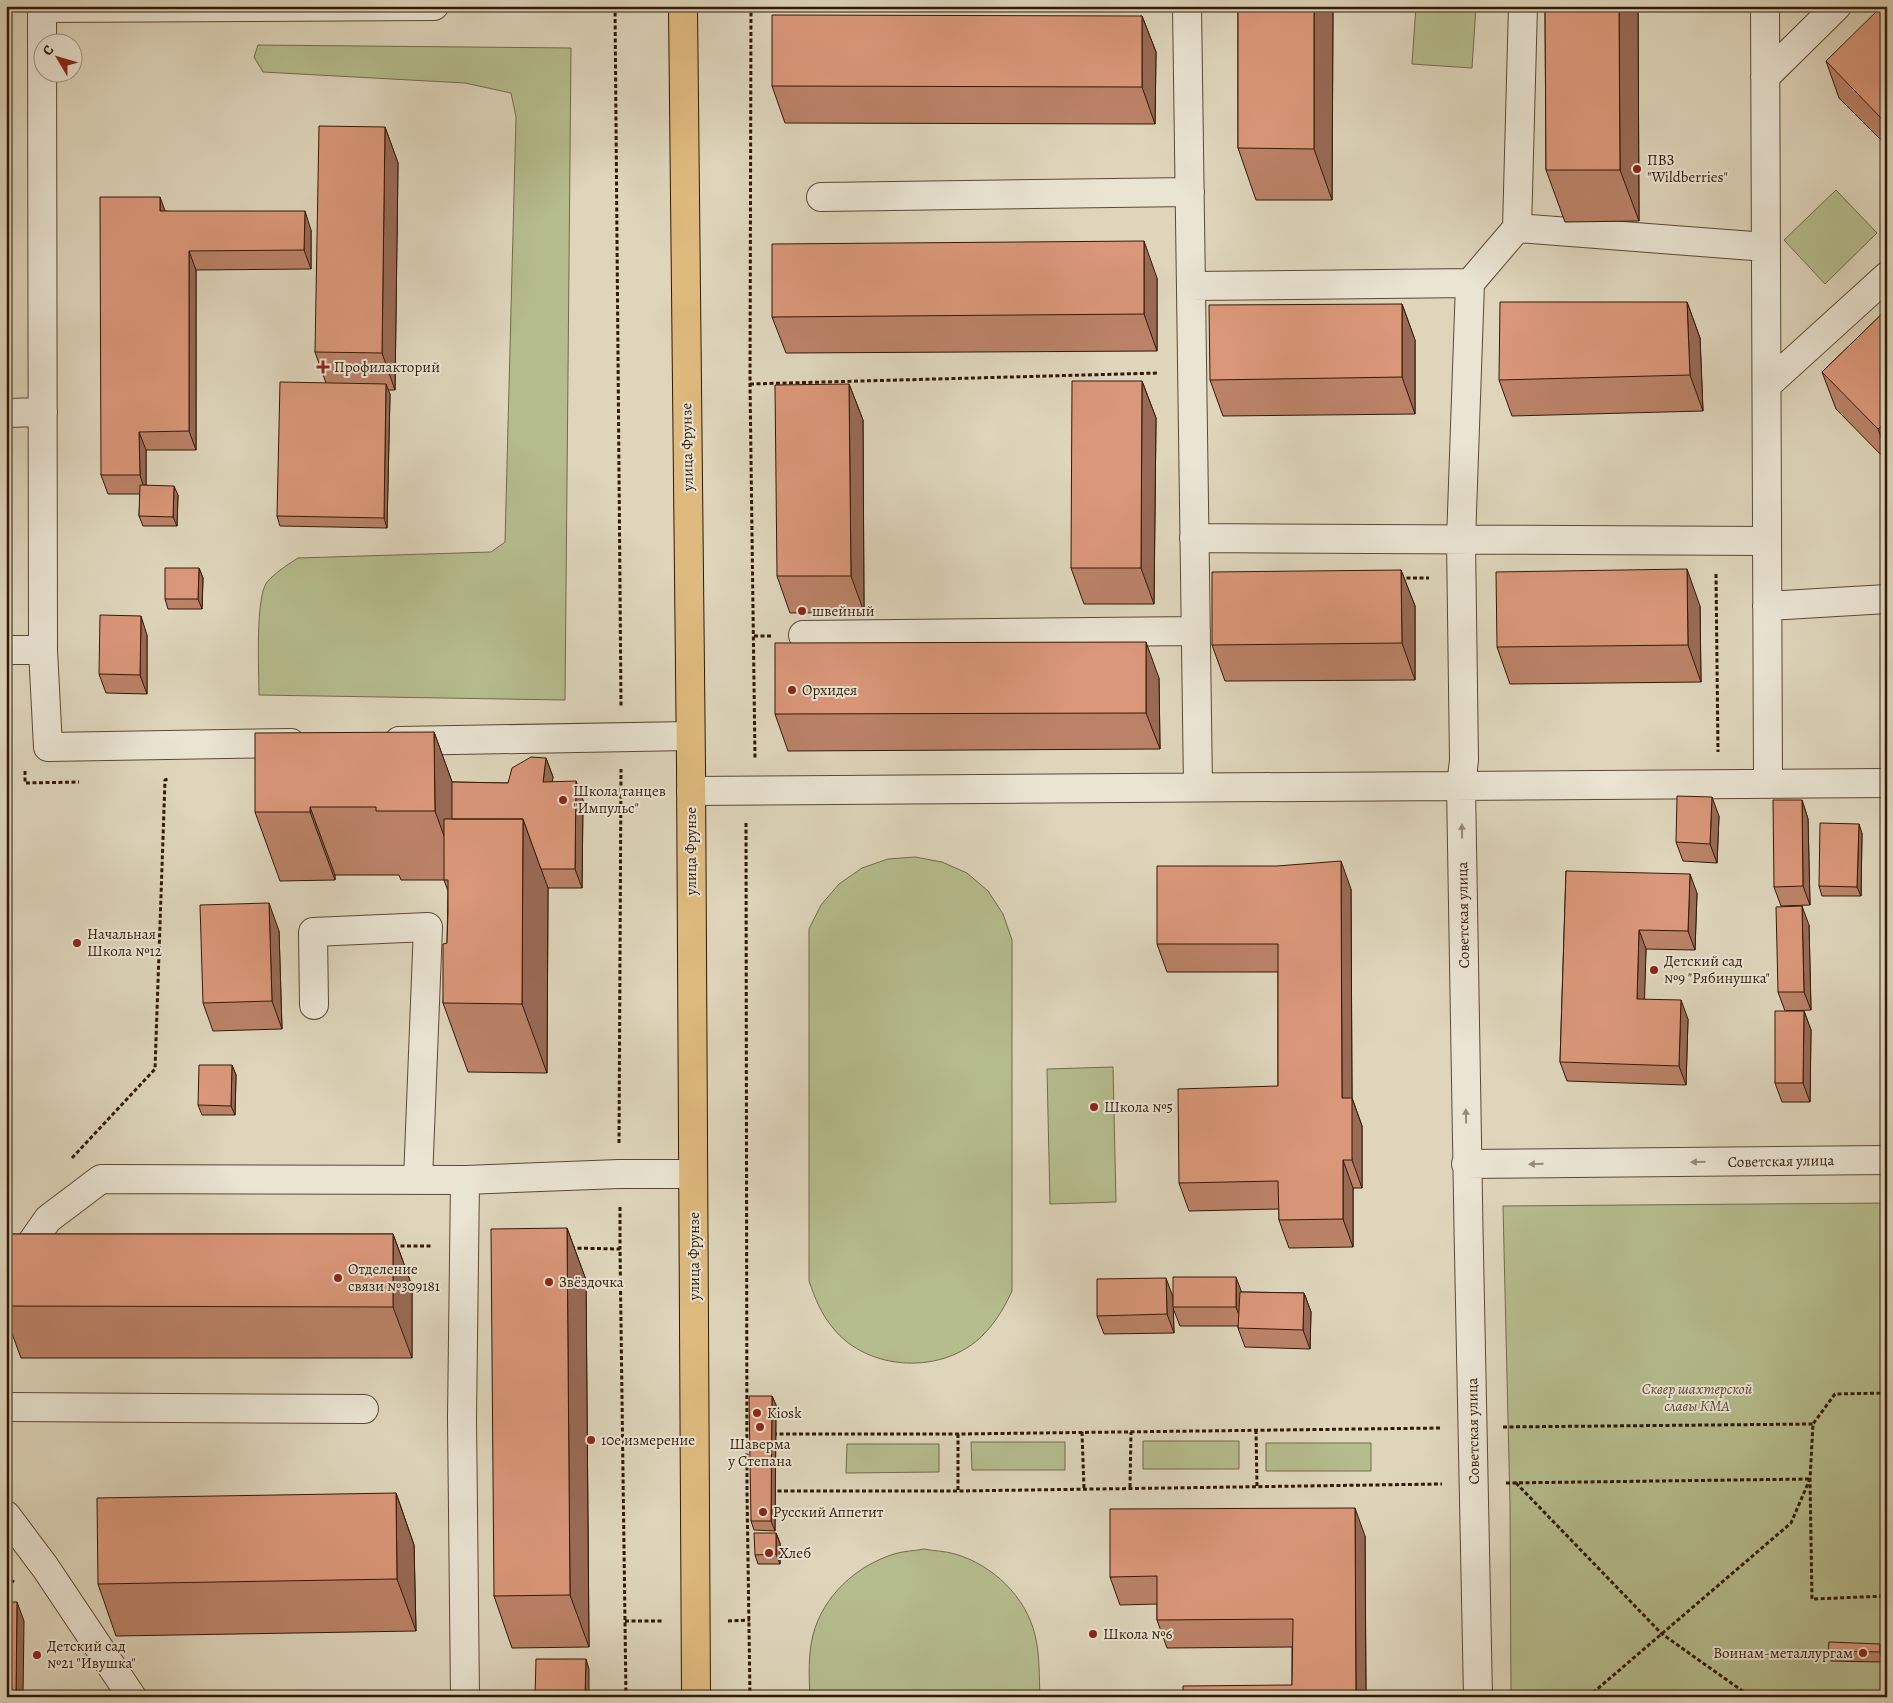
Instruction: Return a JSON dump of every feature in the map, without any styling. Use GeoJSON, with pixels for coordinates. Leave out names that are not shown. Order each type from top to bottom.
{"type":"FeatureCollection","features":[{"type":"Feature","properties":{"kind":"main road","name":"улица Фрунзе"},"geometry":{"type":"LineString","coordinates":[[683,6],[696,1697]]}},
{"type":"Feature","properties":{"kind":"street"},"geometry":{"type":"LineString","coordinates":[[315,743],[48,748],[43,650],[42,7],[434,6]]}},
{"type":"Feature","properties":{"kind":"street"},"geometry":{"type":"LineString","coordinates":[[668,6],[683,6]]}},
{"type":"Feature","properties":{"kind":"street"},"geometry":{"type":"LineString","coordinates":[[1187,6],[1198,787]]}},
{"type":"Feature","properties":{"kind":"street"},"geometry":{"type":"LineString","coordinates":[[1191,286],[1470,283],[1517,228],[1523,6]]}},
{"type":"Feature","properties":{"kind":"street"},"geometry":{"type":"LineString","coordinates":[[1765,6],[1768,784]]}},
{"type":"Feature","properties":{"kind":"street"},"geometry":{"type":"LineString","coordinates":[[1765,77],[1837,6]]}},
{"type":"Feature","properties":{"kind":"street"},"geometry":{"type":"LineString","coordinates":[[821,197],[1190,192]]}},
{"type":"Feature","properties":{"kind":"street"},"geometry":{"type":"LineString","coordinates":[[1517,228],[1766,247]]}},
{"type":"Feature","properties":{"kind":"street"},"geometry":{"type":"LineString","coordinates":[[1767,385],[1887,276]]}},
{"type":"Feature","properties":{"kind":"street","name":"Советская улица"},"geometry":{"type":"LineString","coordinates":[[1470,283],[1461,541],[1464,760],[1461,786],[1466,1164],[1478,1697]]}},
{"type":"Feature","properties":{"kind":"street"},"geometry":{"type":"LineString","coordinates":[[6,413],[43,412]]}},
{"type":"Feature","properties":{"kind":"street"},"geometry":{"type":"LineString","coordinates":[[1194,538],[1461,541],[1767,541]]}},
{"type":"Feature","properties":{"kind":"street"},"geometry":{"type":"LineString","coordinates":[[1767,606],[1887,599]]}},
{"type":"Feature","properties":{"kind":"street"},"geometry":{"type":"LineString","coordinates":[[803,635],[1196,631]]}},
{"type":"Feature","properties":{"kind":"street"},"geometry":{"type":"LineString","coordinates":[[6,650],[43,650]]}},
{"type":"Feature","properties":{"kind":"street"},"geometry":{"type":"LineString","coordinates":[[374,742],[690,736]]}},
{"type":"Feature","properties":{"kind":"street"},"geometry":{"type":"LineString","coordinates":[[690,791],[1887,783]]}},
{"type":"Feature","properties":{"kind":"street"},"geometry":{"type":"LineString","coordinates":[[314,1005],[314,932],[428,927],[418,1180]]}},
{"type":"Feature","properties":{"kind":"street","name":"Советская улица"},"geometry":{"type":"LineString","coordinates":[[1466,1164],[1887,1160]]}},
{"type":"Feature","properties":{"kind":"street"},"geometry":{"type":"LineString","coordinates":[[6,1278],[48,1219],[101,1179],[465,1180],[619,1174],[693,1174]]}},
{"type":"Feature","properties":{"kind":"street"},"geometry":{"type":"LineString","coordinates":[[465,1180],[462,1418],[465,1697]]}},
{"type":"Feature","properties":{"kind":"street"},"geometry":{"type":"LineString","coordinates":[[6,1407],[364,1409]]}},
{"type":"Feature","properties":{"kind":"street"},"geometry":{"type":"LineString","coordinates":[[6,1515],[45,1567],[132,1697]]}},
{"type":"Feature","properties":{"kind":"path"},"geometry":{"type":"LineString","coordinates":[[615,6],[621,738]]}},
{"type":"Feature","properties":{"kind":"path"},"geometry":{"type":"LineString","coordinates":[[750,1697],[746,1434],[746,791],[755,763],[750,384],[751,6]]}},
{"type":"Feature","properties":{"kind":"path"},"geometry":{"type":"LineString","coordinates":[[750,384],[1192,372]]}},
{"type":"Feature","properties":{"kind":"path"},"geometry":{"type":"LineString","coordinates":[[1716,565],[1718,759]]}},
{"type":"Feature","properties":{"kind":"path"},"geometry":{"type":"LineString","coordinates":[[1392,578],[1462,577]]}},
{"type":"Feature","properties":{"kind":"path"},"geometry":{"type":"LineString","coordinates":[[1887,1392],[1835,1394],[1813,1424],[1810,1479],[1812,1599],[1887,1596]]}},
{"type":"Feature","properties":{"kind":"path"},"geometry":{"type":"LineString","coordinates":[[766,1434],[958,1434],[1813,1424]]}},
{"type":"Feature","properties":{"kind":"path"},"geometry":{"type":"LineString","coordinates":[[1256,1430],[1257,1486]]}},
{"type":"Feature","properties":{"kind":"path"},"geometry":{"type":"LineString","coordinates":[[1082,1432],[1084,1489]]}},
{"type":"Feature","properties":{"kind":"path"},"geometry":{"type":"LineString","coordinates":[[1130,1487],[1131,1432]]}},
{"type":"Feature","properties":{"kind":"path"},"geometry":{"type":"LineString","coordinates":[[746,1434],[756,1434]]}},
{"type":"Feature","properties":{"kind":"path"},"geometry":{"type":"LineString","coordinates":[[958,1434],[958,1490]]}},
{"type":"Feature","properties":{"kind":"path"},"geometry":{"type":"LineString","coordinates":[[766,1491],[1084,1489],[1810,1479]]}},
{"type":"Feature","properties":{"kind":"path"},"geometry":{"type":"LineString","coordinates":[[1588,1697],[1791,1523],[1810,1479]]}},
{"type":"Feature","properties":{"kind":"path"},"geometry":{"type":"LineString","coordinates":[[1516,1483],[1662,1634],[1751,1697]]}},
{"type":"Feature","properties":{"kind":"path"},"geometry":{"type":"LineString","coordinates":[[747,1492],[756,1491]]}},
{"type":"Feature","properties":{"kind":"green space"},"geometry":{"type":"Polygon","coordinates":[[[1416,6],[1476,6],[1472,68],[1412,64],[1416,6]]]}},
{"type":"Feature","properties":{"kind":"green space"},"geometry":{"type":"Polygon","coordinates":[[[258,45],[571,48],[565,700],[259,695],[258,636],[263,591],[270,578],[298,558],[491,552],[505,542],[516,117],[511,93],[465,83],[263,72],[254,57],[258,45]]]}},
{"type":"Feature","properties":{"kind":"green space"},"geometry":{"type":"Polygon","coordinates":[[[1836,190],[1877,233],[1825,284],[1784,240],[1836,190]]]}},
{"type":"Feature","properties":{"kind":"green space"},"geometry":{"type":"Polygon","coordinates":[[[915,857],[942,862],[967,873],[988,891],[1003,914],[1012,940],[1012,1291],[992,1325],[967,1348],[948,1357],[928,1362],[906,1363],[886,1360],[866,1353],[848,1343],[825,1317],[809,1281],[809,929],[821,905],[839,884],[862,868],[888,859],[915,857]]]}},
{"type":"Feature","properties":{"kind":"green space"},"geometry":{"type":"Polygon","coordinates":[[[1113,1067],[1116,1202],[1050,1204],[1047,1069],[1113,1067]]]}},
{"type":"Feature","properties":{"kind":"green space","name":"Сквер шахтерской славы КМА"},"geometry":{"type":"Polygon","coordinates":[[[1887,1203],[1887,1697],[1511,1697],[1510,1504],[1503,1206],[1887,1203]]]}},
{"type":"Feature","properties":{"kind":"green space"},"geometry":{"type":"Polygon","coordinates":[[[1143,1441],[1239,1441],[1239,1469],[1143,1469],[1143,1441]]]}},
{"type":"Feature","properties":{"kind":"green space"},"geometry":{"type":"Polygon","coordinates":[[[971,1442],[1065,1442],[1065,1470],[972,1470],[971,1442]]]}},
{"type":"Feature","properties":{"kind":"green space"},"geometry":{"type":"Polygon","coordinates":[[[1266,1443],[1371,1443],[1371,1471],[1266,1471],[1266,1443]]]}},
{"type":"Feature","properties":{"kind":"green space"},"geometry":{"type":"Polygon","coordinates":[[[847,1444],[939,1444],[939,1472],[846,1473],[847,1444]]]}},
{"type":"Feature","properties":{"kind":"green space"},"geometry":{"type":"Polygon","coordinates":[[[924,1549],[951,1553],[969,1559],[995,1574],[1016,1596],[1031,1621],[1037,1643],[1040,1697],[810,1697],[811,1643],[818,1621],[833,1595],[854,1575],[880,1559],[897,1553],[924,1549]]]}},
{"type":"Feature","properties":{"kind":"building"},"geometry":{"type":"Polygon","coordinates":[[[1238,6],[1314,6],[1314,149],[1238,148],[1238,6]]]}},
{"type":"Feature","properties":{"kind":"building"},"geometry":{"type":"Polygon","coordinates":[[[1545,6],[1619,6],[1620,170],[1546,170],[1545,6]]]}},
{"type":"Feature","properties":{"kind":"building"},"geometry":{"type":"Polygon","coordinates":[[[1882,6],[1887,6],[1887,112],[1881,118],[1826,61],[1882,6]]]}},
{"type":"Feature","properties":{"kind":"building"},"geometry":{"type":"Polygon","coordinates":[[[772,15],[1142,16],[1142,87],[772,86],[772,15]]]}},
{"type":"Feature","properties":{"kind":"building"},"geometry":{"type":"Polygon","coordinates":[[[319,126],[385,127],[382,353],[315,352],[319,126]]]}},
{"type":"Feature","properties":{"kind":"building"},"geometry":{"type":"Polygon","coordinates":[[[100,197],[160,197],[160,211],[305,211],[304,250],[189,251],[189,431],[139,432],[140,475],[101,475],[100,197]]]}},
{"type":"Feature","properties":{"kind":"building"},"geometry":{"type":"Polygon","coordinates":[[[1144,241],[1144,314],[772,317],[772,244],[1144,241]]]}},
{"type":"Feature","properties":{"kind":"building"},"geometry":{"type":"Polygon","coordinates":[[[1500,302],[1687,302],[1690,375],[1499,380],[1500,302]]]}},
{"type":"Feature","properties":{"kind":"building"},"geometry":{"type":"Polygon","coordinates":[[[1402,304],[1402,377],[1210,380],[1209,305],[1402,304]]]}},
{"type":"Feature","properties":{"kind":"building"},"geometry":{"type":"Polygon","coordinates":[[[1887,309],[1887,420],[1878,429],[1822,372],[1887,309]]]}},
{"type":"Feature","properties":{"kind":"building"},"geometry":{"type":"Polygon","coordinates":[[[1072,381],[1142,381],[1141,568],[1071,568],[1072,381]]]}},
{"type":"Feature","properties":{"kind":"building"},"geometry":{"type":"Polygon","coordinates":[[[280,382],[386,384],[384,518],[277,516],[280,382]]]}},
{"type":"Feature","properties":{"kind":"building"},"geometry":{"type":"Polygon","coordinates":[[[849,384],[851,576],[777,576],[775,385],[849,384]]]}},
{"type":"Feature","properties":{"kind":"building"},"geometry":{"type":"Polygon","coordinates":[[[140,485],[174,486],[173,517],[139,516],[140,485]]]}},
{"type":"Feature","properties":{"kind":"building"},"geometry":{"type":"Polygon","coordinates":[[[165,568],[199,568],[198,599],[165,599],[165,568]]]}},
{"type":"Feature","properties":{"kind":"building"},"geometry":{"type":"Polygon","coordinates":[[[1687,569],[1688,645],[1497,647],[1496,572],[1687,569]]]}},
{"type":"Feature","properties":{"kind":"building"},"geometry":{"type":"Polygon","coordinates":[[[1401,570],[1402,643],[1212,645],[1212,572],[1401,570]]]}},
{"type":"Feature","properties":{"kind":"building"},"geometry":{"type":"Polygon","coordinates":[[[100,615],[141,616],[140,675],[99,674],[100,615]]]}},
{"type":"Feature","properties":{"kind":"building"},"geometry":{"type":"Polygon","coordinates":[[[1146,642],[1146,713],[775,714],[775,643],[1146,642]]]}},
{"type":"Feature","properties":{"kind":"building"},"geometry":{"type":"Polygon","coordinates":[[[434,732],[435,811],[376,811],[376,807],[310,807],[310,812],[255,812],[255,733],[434,732]]]}},
{"type":"Feature","properties":{"kind":"building"},"geometry":{"type":"Polygon","coordinates":[[[531,757],[546,758],[543,782],[576,781],[575,869],[541,869],[523,819],[452,819],[452,782],[508,783],[512,768],[531,757]]]}},
{"type":"Feature","properties":{"kind":"building"},"geometry":{"type":"Polygon","coordinates":[[[1677,796],[1712,797],[1710,844],[1676,842],[1677,796]]]}},
{"type":"Feature","properties":{"kind":"building"},"geometry":{"type":"Polygon","coordinates":[[[1773,800],[1802,800],[1803,886],[1774,887],[1773,800]]]}},
{"type":"Feature","properties":{"kind":"building"},"geometry":{"type":"Polygon","coordinates":[[[444,819],[523,819],[522,1004],[443,1003],[443,944],[447,943],[448,912],[448,880],[444,880],[444,819]]]}},
{"type":"Feature","properties":{"kind":"building"},"geometry":{"type":"Polygon","coordinates":[[[1820,823],[1859,824],[1857,887],[1819,886],[1820,823]]]}},
{"type":"Feature","properties":{"kind":"building"},"geometry":{"type":"Polygon","coordinates":[[[1341,861],[1342,1098],[1352,1098],[1352,1160],[1343,1160],[1343,1219],[1279,1220],[1278,1181],[1179,1183],[1178,1089],[1278,1086],[1278,944],[1157,944],[1157,866],[1277,866],[1341,861]]]}},
{"type":"Feature","properties":{"kind":"building"},"geometry":{"type":"Polygon","coordinates":[[[1566,871],[1690,874],[1688,931],[1639,930],[1637,999],[1681,1000],[1679,1066],[1560,1062],[1566,871]]]}},
{"type":"Feature","properties":{"kind":"building"},"geometry":{"type":"Polygon","coordinates":[[[269,903],[272,1001],[203,1003],[200,905],[269,903]]]}},
{"type":"Feature","properties":{"kind":"building"},"geometry":{"type":"Polygon","coordinates":[[[1802,906],[1804,992],[1778,992],[1776,907],[1802,906]]]}},
{"type":"Feature","properties":{"kind":"building"},"geometry":{"type":"Polygon","coordinates":[[[1775,1011],[1804,1011],[1803,1083],[1775,1083],[1775,1011]]]}},
{"type":"Feature","properties":{"kind":"building"},"geometry":{"type":"Polygon","coordinates":[[[199,1065],[232,1065],[231,1106],[198,1105],[199,1065]]]}},
{"type":"Feature","properties":{"kind":"building"},"geometry":{"type":"Polygon","coordinates":[[[567,1228],[570,1595],[494,1596],[491,1229],[567,1228]]]}},
{"type":"Feature","properties":{"kind":"building"},"geometry":{"type":"Polygon","coordinates":[[[6,1234],[393,1234],[393,1307],[6,1306],[6,1234]]]}},
{"type":"Feature","properties":{"kind":"building"},"geometry":{"type":"Polygon","coordinates":[[[1173,1277],[1236,1277],[1236,1307],[1173,1307],[1173,1277]]]}},
{"type":"Feature","properties":{"kind":"building"},"geometry":{"type":"Polygon","coordinates":[[[1166,1278],[1167,1314],[1097,1316],[1097,1279],[1166,1278]]]}},
{"type":"Feature","properties":{"kind":"building"},"geometry":{"type":"Polygon","coordinates":[[[1240,1292],[1304,1293],[1303,1330],[1238,1328],[1240,1292]]]}},
{"type":"Feature","properties":{"kind":"building"},"geometry":{"type":"Polygon","coordinates":[[[749,1396],[772,1396],[771,1521],[751,1521],[749,1396]]]}},
{"type":"Feature","properties":{"kind":"building"},"geometry":{"type":"Polygon","coordinates":[[[396,1493],[397,1579],[98,1584],[97,1498],[396,1493]]]}},
{"type":"Feature","properties":{"kind":"building"},"geometry":{"type":"Polygon","coordinates":[[[1355,1508],[1356,1697],[1183,1697],[1183,1686],[1292,1685],[1293,1619],[1157,1620],[1157,1576],[1110,1577],[1110,1509],[1355,1508]]]}},
{"type":"Feature","properties":{"kind":"building"},"geometry":{"type":"Polygon","coordinates":[[[754,1533],[776,1533],[776,1554],[755,1555],[754,1533]]]}},
{"type":"Feature","properties":{"kind":"building"},"geometry":{"type":"Polygon","coordinates":[[[6,1602],[17,1602],[16,1697],[6,1697],[6,1602]]]}},
{"type":"Feature","properties":{"kind":"building"},"geometry":{"type":"Polygon","coordinates":[[[1829,1642],[1880,1644],[1880,1652],[1828,1651],[1829,1642]]]}},
{"type":"Feature","properties":{"kind":"building"},"geometry":{"type":"Polygon","coordinates":[[[536,1659],[586,1659],[585,1697],[535,1697],[536,1659]]]}},
{"type":"Feature","properties":{"kind":"place","name":"ПВЗ \"Wildberries\""},"geometry":{"type":"Point","coordinates":[1637,169]}},
{"type":"Feature","properties":{"kind":"place","name":"Профилакторий"},"geometry":{"type":"Point","coordinates":[323,367]}},
{"type":"Feature","properties":{"kind":"place","name":"швейный"},"geometry":{"type":"Point","coordinates":[802,611]}},
{"type":"Feature","properties":{"kind":"place","name":"Орхидея"},"geometry":{"type":"Point","coordinates":[792,690]}},
{"type":"Feature","properties":{"kind":"place","name":"Школа танцев \"Импульс\""},"geometry":{"type":"Point","coordinates":[563,800]}},
{"type":"Feature","properties":{"kind":"place","name":"Начальная Школа №12"},"geometry":{"type":"Point","coordinates":[77,943]}},
{"type":"Feature","properties":{"kind":"place","name":"Детский сад №9 \"Рябинушка\""},"geometry":{"type":"Point","coordinates":[1654,970]}},
{"type":"Feature","properties":{"kind":"place","name":"Школа №5"},"geometry":{"type":"Point","coordinates":[1094,1107]}},
{"type":"Feature","properties":{"kind":"place","name":"Отделение связи №309181"},"geometry":{"type":"Point","coordinates":[338,1278]}},
{"type":"Feature","properties":{"kind":"place","name":"Звёздочка"},"geometry":{"type":"Point","coordinates":[549,1282]}},
{"type":"Feature","properties":{"kind":"place","name":"Kiosk"},"geometry":{"type":"Point","coordinates":[757,1413]}},
{"type":"Feature","properties":{"kind":"place","name":"Шаверма у Степана"},"geometry":{"type":"Point","coordinates":[760,1427]}},
{"type":"Feature","properties":{"kind":"place","name":"10е измерение"},"geometry":{"type":"Point","coordinates":[591,1440]}},
{"type":"Feature","properties":{"kind":"place","name":"Русский Аппетит"},"geometry":{"type":"Point","coordinates":[763,1512]}},
{"type":"Feature","properties":{"kind":"place","name":"Хлеб"},"geometry":{"type":"Point","coordinates":[769,1553]}},
{"type":"Feature","properties":{"kind":"place","name":"Школа №6"},"geometry":{"type":"Point","coordinates":[1093,1634]}},
{"type":"Feature","properties":{"kind":"place","name":"Воинам-металлургам"},"geometry":{"type":"Point","coordinates":[1863,1653]}},
{"type":"Feature","properties":{"kind":"place","name":"Детский сад №21 \"Ивушка\""},"geometry":{"type":"Point","coordinates":[37,1655]}}]}
